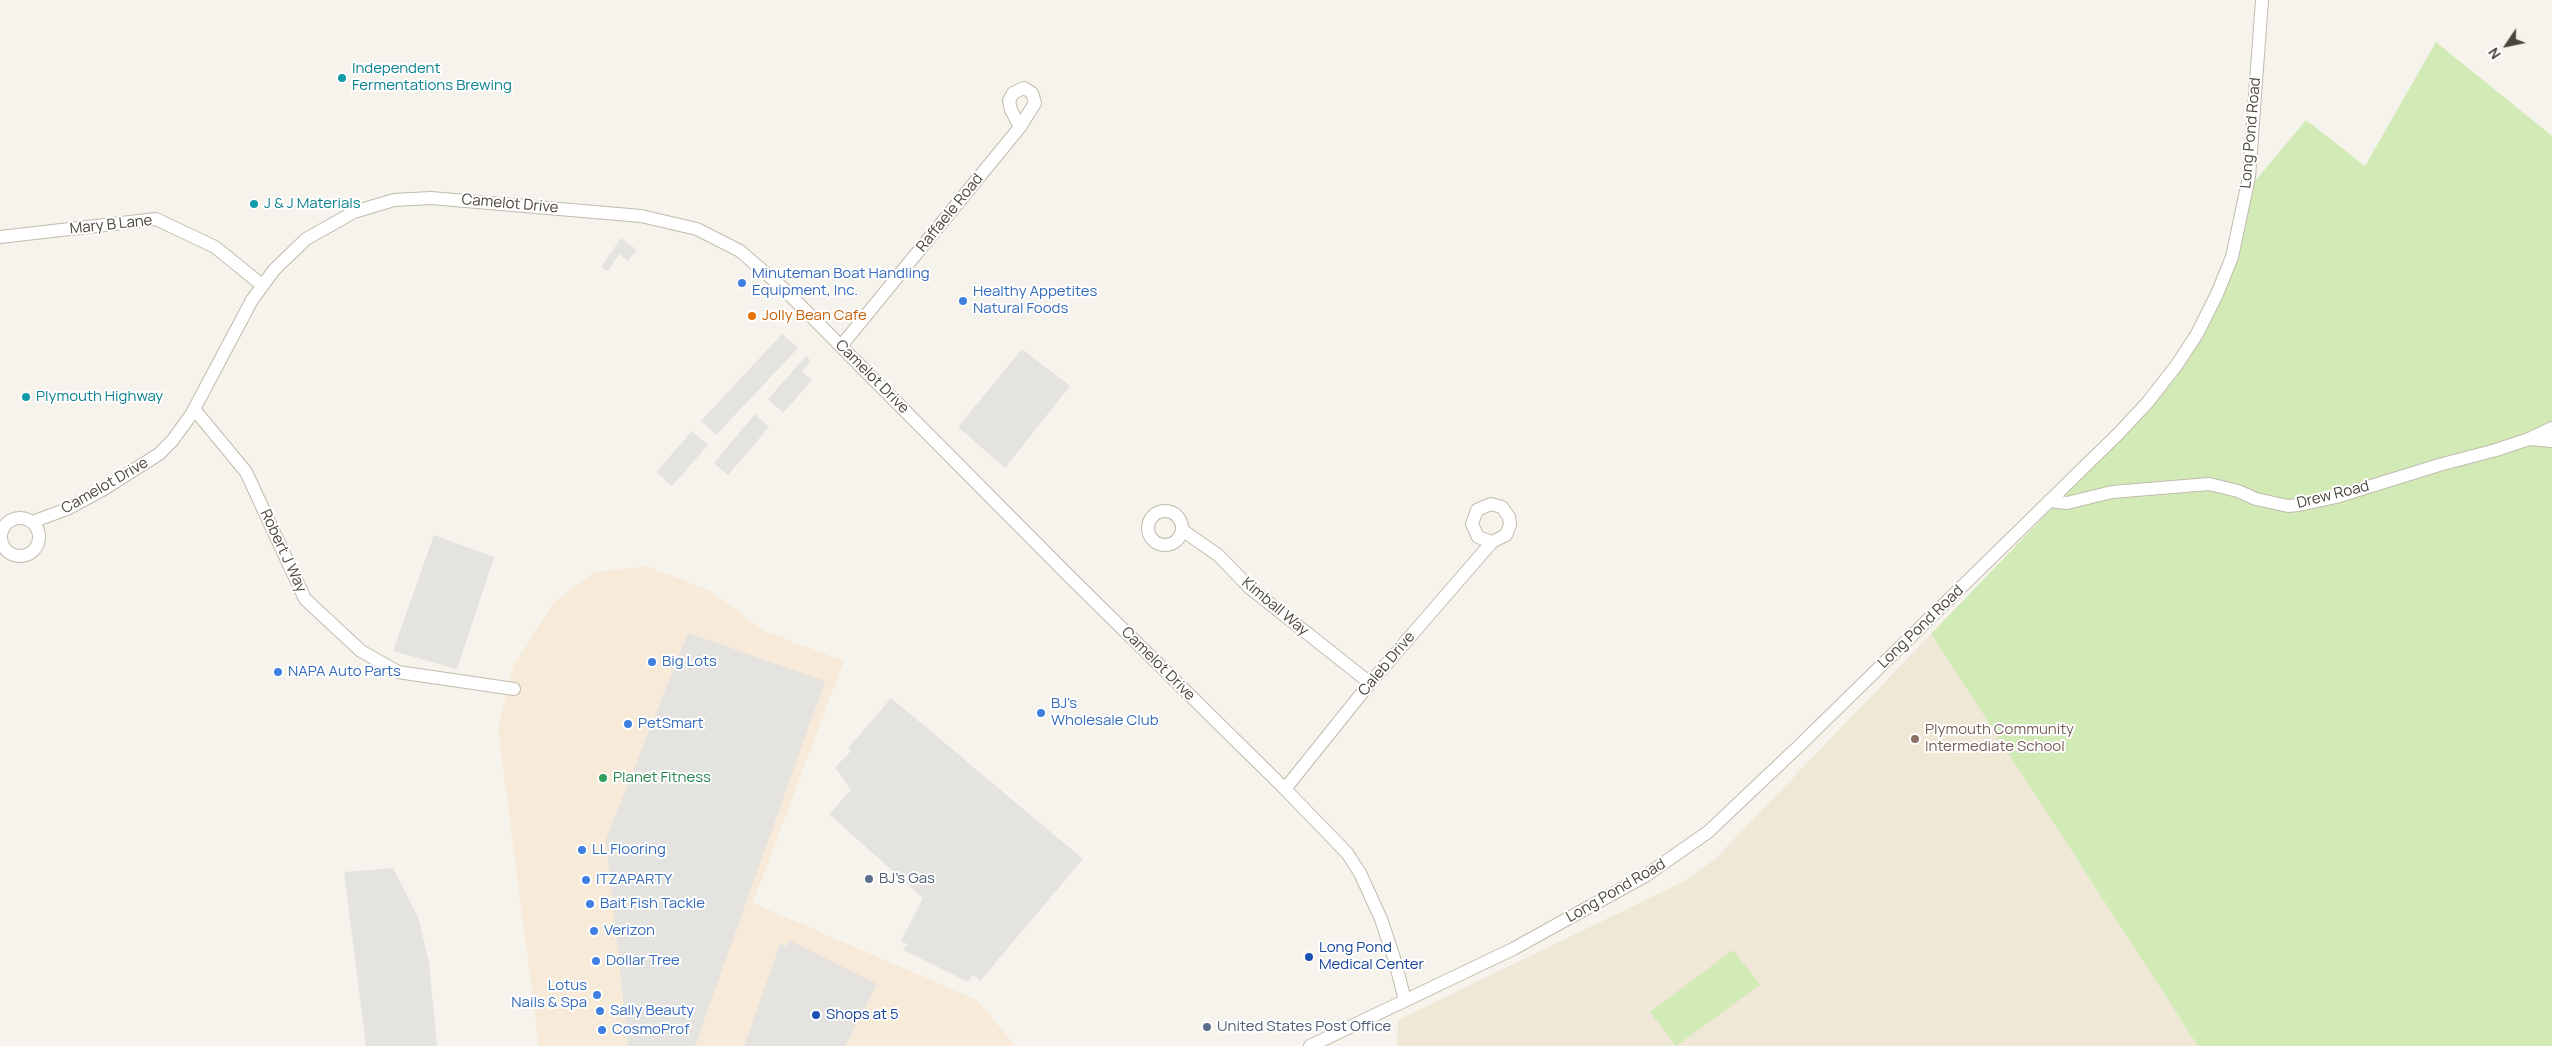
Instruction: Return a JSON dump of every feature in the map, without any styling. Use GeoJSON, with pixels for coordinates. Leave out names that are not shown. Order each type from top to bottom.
{"type":"FeatureCollection","features":[{"type":"Feature","properties":{"kind":"street","name":"Long Pond Road"},"geometry":{"type":"LineString","coordinates":[[1310,1046],[1499,956],[1659,868],[1708,832],[1800,745],[2119,433],[2163,384],[2196,334],[2217,294],[2237,237],[2249,177],[2262,0]]}},
{"type":"Feature","properties":{"kind":"street","name":"Raffaele Road"},"geometry":{"type":"LineString","coordinates":[[841,346],[1020,128]]}},
{"type":"Feature","properties":{"kind":"street","name":"Camelot Drive"},"geometry":{"type":"LineString","coordinates":[[32,522],[80,502],[143,466],[172,441],[194,409],[262,285],[286,257],[314,233],[354,212],[394,200],[450,199],[641,216],[698,230],[740,251],[768,274],[1285,788],[1347,854],[1360,873],[1383,924],[1405,1000]]}},
{"type":"Feature","properties":{"kind":"street","name":"Mary B Lane"},"geometry":{"type":"LineString","coordinates":[[0,237],[156,219],[216,247],[262,285]]}},
{"type":"Feature","properties":{"kind":"street","name":"Robert J Way"},"geometry":{"type":"LineString","coordinates":[[194,409],[246,472],[305,599],[361,651],[398,672],[514,689]]}},
{"type":"Feature","properties":{"kind":"street","name":"Drew Road"},"geometry":{"type":"LineString","coordinates":[[2050,501],[2067,503],[2112,492],[2209,484],[2288,506],[2299,505],[2336,497],[2439,464],[2529,440],[2552,428]]}},
{"type":"Feature","properties":{"kind":"street"},"geometry":{"type":"LineString","coordinates":[[2529,440],[2552,441]]}},
{"type":"Feature","properties":{"kind":"street","name":"Kimball Way"},"geometry":{"type":"LineString","coordinates":[[1182,530],[1218,555],[1250,588],[1370,683]]}},
{"type":"Feature","properties":{"kind":"street","name":"Caleb Drive"},"geometry":{"type":"LineString","coordinates":[[1285,788],[1370,683],[1492,542]]}},
{"type":"Feature","properties":{"kind":"shaded area"},"geometry":{"type":"Polygon","coordinates":[[[621,238],[637,250],[628,261],[619,254],[608,271],[601,267],[621,238]]]}},
{"type":"Feature","properties":{"kind":"shaded area"},"geometry":{"type":"Polygon","coordinates":[[[782,334],[798,348],[716,435],[701,421],[782,334]]]}},
{"type":"Feature","properties":{"kind":"shaded area"},"geometry":{"type":"Polygon","coordinates":[[[1022,349],[1070,386],[1005,468],[958,427],[1022,349]]]}},
{"type":"Feature","properties":{"kind":"shaded area"},"geometry":{"type":"Polygon","coordinates":[[[806,356],[811,361],[802,371],[812,380],[783,413],[768,399],[806,356]]]}},
{"type":"Feature","properties":{"kind":"shaded area"},"geometry":{"type":"Polygon","coordinates":[[[755,414],[769,427],[728,475],[714,463],[755,414]]]}},
{"type":"Feature","properties":{"kind":"shaded area"},"geometry":{"type":"Polygon","coordinates":[[[692,431],[708,445],[672,486],[656,472],[692,431]]]}},
{"type":"Feature","properties":{"kind":"shaded area"},"geometry":{"type":"Polygon","coordinates":[[[434,535],[494,557],[457,669],[393,651],[434,535]]]}},
{"type":"Feature","properties":{"kind":"shaded area"},"geometry":{"type":"Polygon","coordinates":[[[647,566],[711,591],[764,631],[844,661],[753,903],[977,1000],[1015,1046],[539,1046],[498,729],[513,667],[555,601],[596,572],[647,566]]]}},
{"type":"Feature","properties":{"kind":"shaded area"},"geometry":{"type":"Polygon","coordinates":[[[688,633],[825,681],[695,1046],[628,1046],[606,839],[688,633]]]}},
{"type":"Feature","properties":{"kind":"shaded area","name":"Plymouth Community Intermediate School"},"geometry":{"type":"Polygon","coordinates":[[[1931,634],[2198,1046],[1397,1046],[1398,1020],[1686,880],[1715,859],[1931,634]]]}},
{"type":"Feature","properties":{"kind":"shaded area"},"geometry":{"type":"Polygon","coordinates":[[[891,698],[1083,859],[980,981],[973,975],[968,982],[903,950],[907,944],[901,941],[923,898],[829,814],[851,790],[835,767],[851,751],[848,748],[891,698]]]}},
{"type":"Feature","properties":{"kind":"shaded area"},"geometry":{"type":"Polygon","coordinates":[[[393,868],[418,917],[429,962],[437,1046],[366,1046],[344,872],[393,868]]]}},
{"type":"Feature","properties":{"kind":"shaded area"},"geometry":{"type":"Polygon","coordinates":[[[789,940],[877,984],[845,1046],[744,1046],[780,944],[786,947],[789,940]]]}},
{"type":"Feature","properties":{"kind":"green space"},"geometry":{"type":"Polygon","coordinates":[[[2436,42],[2552,136],[2552,1046],[2198,1046],[1931,634],[2159,397],[2236,253],[2250,205],[2251,186],[2306,120],[2365,166],[2436,42]]]}},
{"type":"Feature","properties":{"kind":"green space"},"geometry":{"type":"Polygon","coordinates":[[[1733,950],[1760,985],[1676,1046],[1650,1012],[1733,950]]]}},
{"type":"Feature","properties":{"kind":"place","name":"Independent Fermentations Brewing"},"geometry":{"type":"Point","coordinates":[342,78]}},
{"type":"Feature","properties":{"kind":"place","name":"J & J Materials"},"geometry":{"type":"Point","coordinates":[254,204]}},
{"type":"Feature","properties":{"kind":"place","name":"Minuteman Boat Handling Equipment, Inc."},"geometry":{"type":"Point","coordinates":[742,283]}},
{"type":"Feature","properties":{"kind":"place","name":"Healthy Appetites Natural Foods"},"geometry":{"type":"Point","coordinates":[963,301]}},
{"type":"Feature","properties":{"kind":"place","name":"Jolly Bean Cafe"},"geometry":{"type":"Point","coordinates":[752,316]}},
{"type":"Feature","properties":{"kind":"place","name":"Plymouth Highway"},"geometry":{"type":"Point","coordinates":[26,397]}},
{"type":"Feature","properties":{"kind":"place","name":"Big Lots"},"geometry":{"type":"Point","coordinates":[652,662]}},
{"type":"Feature","properties":{"kind":"place","name":"NAPA Auto Parts"},"geometry":{"type":"Point","coordinates":[278,672]}},
{"type":"Feature","properties":{"kind":"place","name":"BJ's Wholesale Club"},"geometry":{"type":"Point","coordinates":[1041,713]}},
{"type":"Feature","properties":{"kind":"place","name":"PetSmart"},"geometry":{"type":"Point","coordinates":[628,724]}},
{"type":"Feature","properties":{"kind":"place","name":"Plymouth Community Intermediate School"},"geometry":{"type":"Point","coordinates":[1915,739]}},
{"type":"Feature","properties":{"kind":"place","name":"Planet Fitness"},"geometry":{"type":"Point","coordinates":[603,778]}},
{"type":"Feature","properties":{"kind":"place","name":"LL Flooring"},"geometry":{"type":"Point","coordinates":[582,850]}},
{"type":"Feature","properties":{"kind":"place","name":"BJ’s Gas"},"geometry":{"type":"Point","coordinates":[869,879]}},
{"type":"Feature","properties":{"kind":"place","name":"ITZAPARTY"},"geometry":{"type":"Point","coordinates":[586,880]}},
{"type":"Feature","properties":{"kind":"place","name":"Bait Fish Tackle"},"geometry":{"type":"Point","coordinates":[590,904]}},
{"type":"Feature","properties":{"kind":"place","name":"Verizon"},"geometry":{"type":"Point","coordinates":[594,931]}},
{"type":"Feature","properties":{"kind":"place","name":"Long Pond Medical Center"},"geometry":{"type":"Point","coordinates":[1309,957]}},
{"type":"Feature","properties":{"kind":"place","name":"Dollar Tree"},"geometry":{"type":"Point","coordinates":[596,961]}},
{"type":"Feature","properties":{"kind":"place","name":"Lotus Nails & Spa"},"geometry":{"type":"Point","coordinates":[597,995]}},
{"type":"Feature","properties":{"kind":"place","name":"Sally Beauty"},"geometry":{"type":"Point","coordinates":[600,1011]}},
{"type":"Feature","properties":{"kind":"place","name":"Shops at 5"},"geometry":{"type":"Point","coordinates":[816,1015]}},
{"type":"Feature","properties":{"kind":"place","name":"United States Post Office"},"geometry":{"type":"Point","coordinates":[1207,1027]}},
{"type":"Feature","properties":{"kind":"place","name":"CosmoProf"},"geometry":{"type":"Point","coordinates":[602,1030]}}]}
